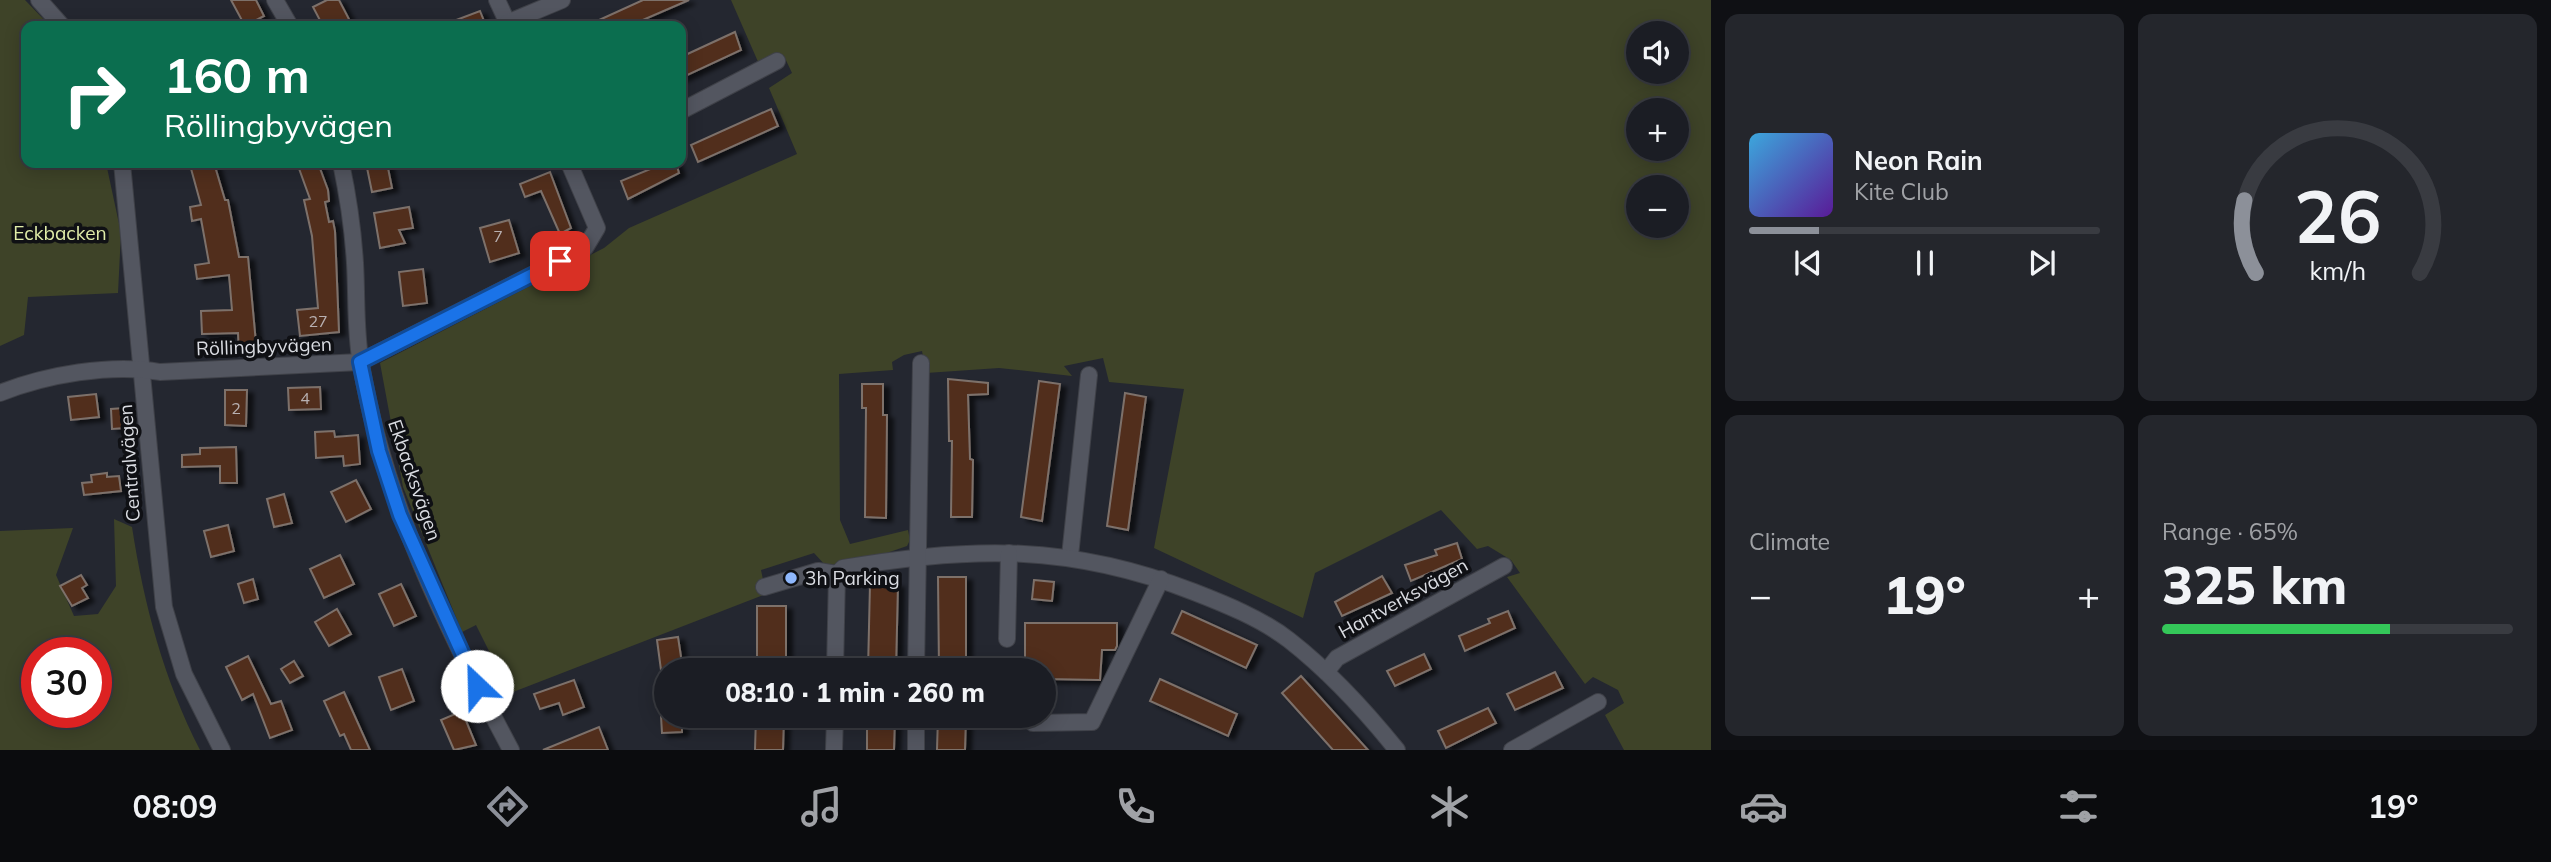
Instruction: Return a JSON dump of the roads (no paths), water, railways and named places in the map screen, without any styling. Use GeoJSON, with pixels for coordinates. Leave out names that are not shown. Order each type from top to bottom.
{"type":"FeatureCollection","features":[{"type":"Feature","properties":{"kind":"street"},"geometry":{"type":"LineString","coordinates":[[39,0],[58,21]]}},
{"type":"Feature","properties":{"kind":"street"},"geometry":{"type":"LineString","coordinates":[[275,0],[287,21]]}},
{"type":"Feature","properties":{"kind":"street"},"geometry":{"type":"LineString","coordinates":[[497,0],[506,21]]}},
{"type":"Feature","properties":{"kind":"street"},"geometry":{"type":"LineString","coordinates":[[517,21],[562,0]]}},
{"type":"Feature","properties":{"kind":"street"},"geometry":{"type":"LineString","coordinates":[[686,108],[776,61]]}},
{"type":"Feature","properties":{"kind":"street","name":"Centralvägen"},"geometry":{"type":"LineString","coordinates":[[123,168],[144,369],[153,521],[164,607],[184,674],[222,750]]}},
{"type":"Feature","properties":{"kind":"street","name":"Ekbacksvägen"},"geometry":{"type":"LineString","coordinates":[[342,168],[355,260],[360,362],[379,451],[400,515],[477,686],[511,750]]}},
{"type":"Feature","properties":{"kind":"street","name":"Röllingbyvägen"},"geometry":{"type":"LineString","coordinates":[[0,393],[33,380],[57,375],[144,369],[160,372],[360,362],[585,248],[597,228],[574,168]]}},
{"type":"Feature","properties":{"kind":"street"},"geometry":{"type":"LineString","coordinates":[[916,658],[921,363]]}},
{"type":"Feature","properties":{"kind":"street"},"geometry":{"type":"LineString","coordinates":[[1070,556],[1089,375]]}},
{"type":"Feature","properties":{"kind":"street"},"geometry":{"type":"LineString","coordinates":[[1007,639],[1009,553]]}},
{"type":"Feature","properties":{"kind":"street"},"geometry":{"type":"LineString","coordinates":[[835,658],[837,574],[843,568],[916,555],[1009,553],[1070,556],[1161,579],[1221,602],[1286,638],[1357,701],[1397,750]]}},
{"type":"Feature","properties":{"kind":"street","name":"Hantverksvägen"},"geometry":{"type":"LineString","coordinates":[[1326,672],[1338,658],[1504,566]]}},
{"type":"Feature","properties":{"kind":"street"},"geometry":{"type":"LineString","coordinates":[[764,587],[818,571],[837,574]]}},
{"type":"Feature","properties":{"kind":"street"},"geometry":{"type":"LineString","coordinates":[[1056,723],[1093,722],[1161,579]]}},
{"type":"Feature","properties":{"kind":"street"},"geometry":{"type":"LineString","coordinates":[[1512,750],[1598,702]]}},
{"type":"Feature","properties":{"kind":"street"},"geometry":{"type":"LineString","coordinates":[[834,750],[835,728]]}},
{"type":"Feature","properties":{"kind":"street"},"geometry":{"type":"LineString","coordinates":[[916,728],[916,750]]}},
{"type":"Feature","properties":{"kind":"place","name":"3h Parking"},"geometry":{"type":"Point","coordinates":[791,578]}},
{"type":"Feature","properties":{"kind":"park label","name":"Eckbacken"},"geometry":{"type":"Point","coordinates":[60,233]}}]}
